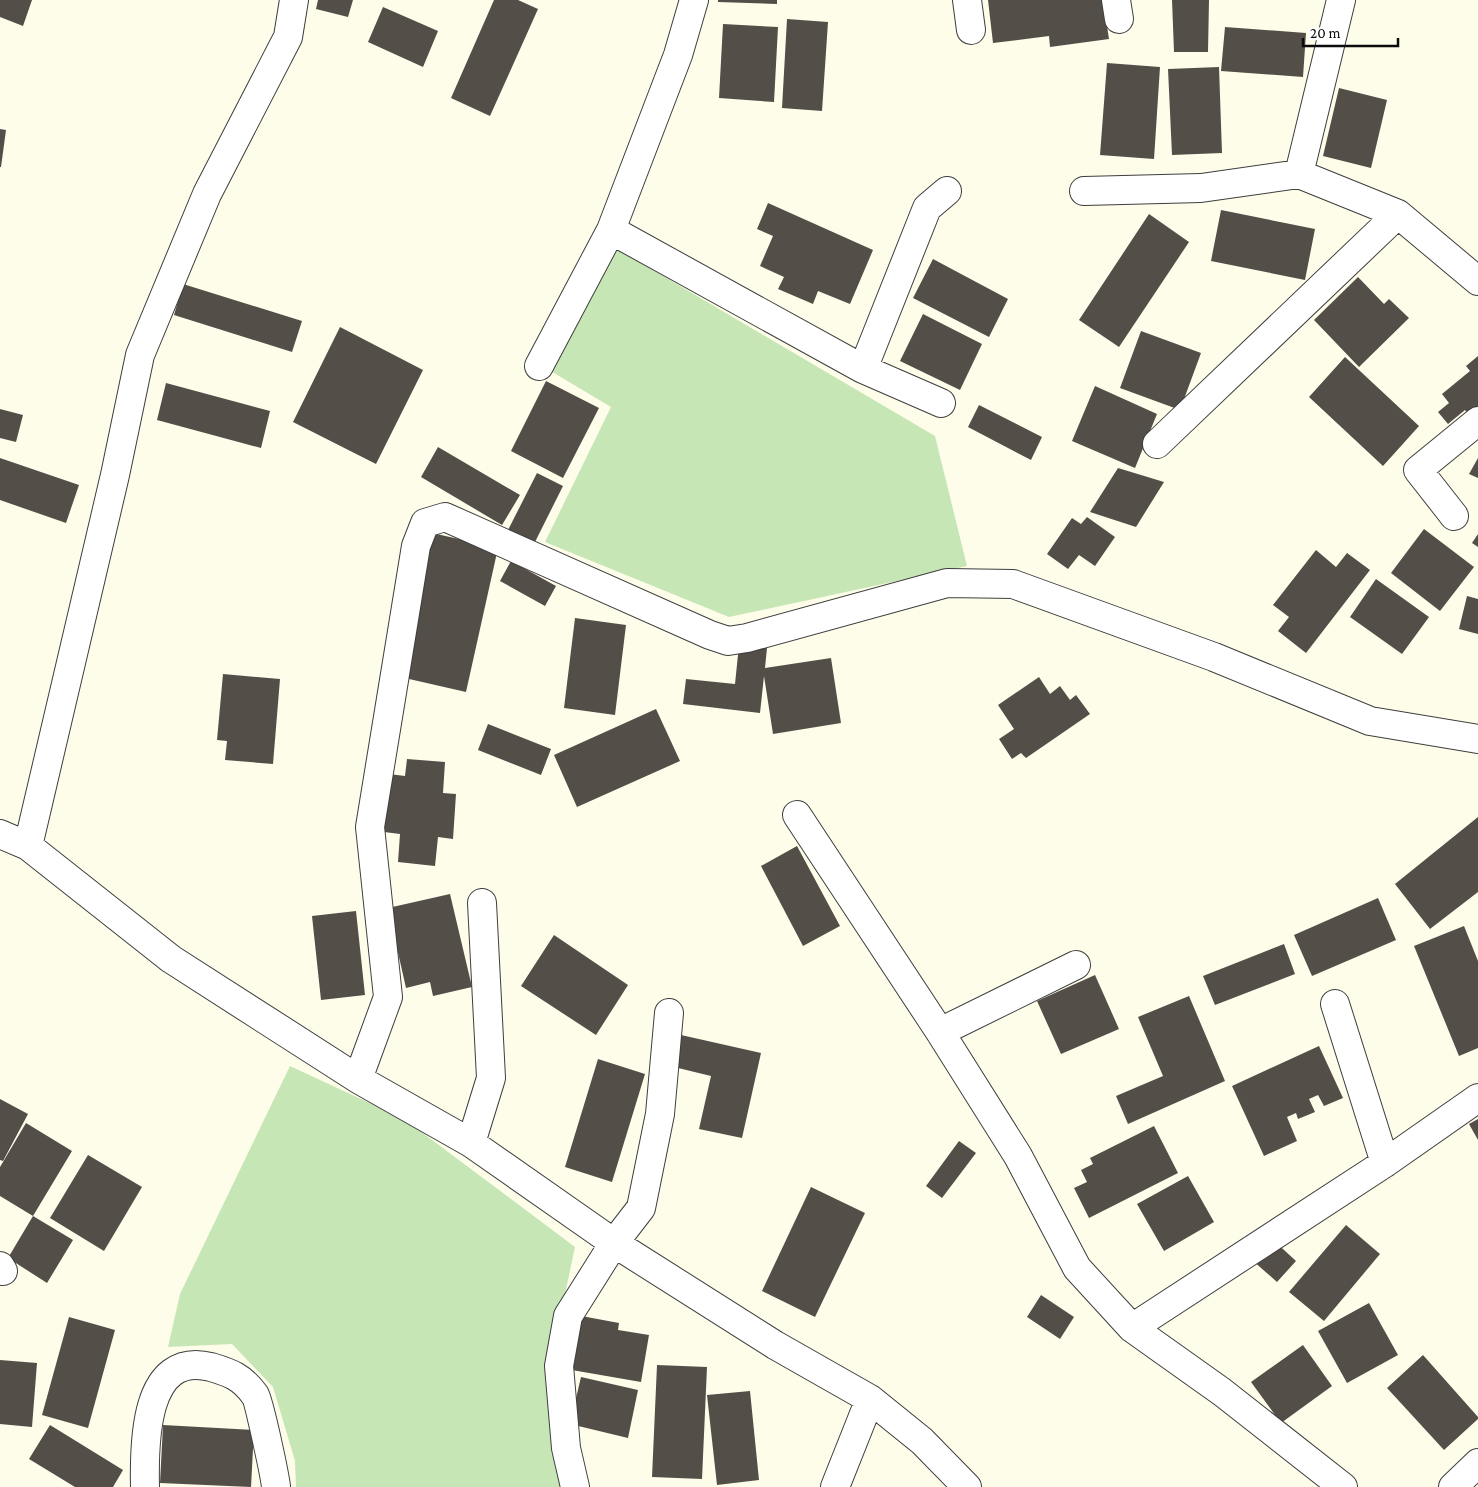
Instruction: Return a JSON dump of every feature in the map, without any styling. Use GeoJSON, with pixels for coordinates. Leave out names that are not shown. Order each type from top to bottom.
{"type":"FeatureCollection","features":[{"type":"Feature","properties":{"kind":"street"},"geometry":{"type":"LineString","coordinates":[[28,846],[115,475],[140,355],[208,194],[288,37],[294,0]]}},
{"type":"Feature","properties":{"kind":"street"},"geometry":{"type":"LineString","coordinates":[[539,366],[611,230],[678,55],[694,0]]}},
{"type":"Feature","properties":{"kind":"street"},"geometry":{"type":"LineString","coordinates":[[967,0],[971,30]]}},
{"type":"Feature","properties":{"kind":"street"},"geometry":{"type":"LineString","coordinates":[[1299,174],[1341,0]]}},
{"type":"Feature","properties":{"kind":"street"},"geometry":{"type":"LineString","coordinates":[[1084,191],[1201,188],[1299,174],[1398,214],[1478,281]]}},
{"type":"Feature","properties":{"kind":"street"},"geometry":{"type":"LineString","coordinates":[[862,369],[927,208],[947,191]]}},
{"type":"Feature","properties":{"kind":"street"},"geometry":{"type":"LineString","coordinates":[[1157,444],[1398,214]]}},
{"type":"Feature","properties":{"kind":"street"},"geometry":{"type":"LineString","coordinates":[[611,230],[862,369],[941,403]]}},
{"type":"Feature","properties":{"kind":"street"},"geometry":{"type":"LineString","coordinates":[[1454,516],[1418,470],[1478,421]]}},
{"type":"Feature","properties":{"kind":"street"},"geometry":{"type":"LineString","coordinates":[[358,1079],[388,998],[370,826],[416,546],[426,523],[438,519],[445,518],[710,635],[728,641],[747,638],[947,583],[1013,584],[1214,657],[1370,721],[1478,738]]}},
{"type":"Feature","properties":{"kind":"street"},"geometry":{"type":"LineString","coordinates":[[797,815],[940,1032],[1018,1156],[1077,1268],[1132,1328],[1222,1392],[1343,1487]]}},
{"type":"Feature","properties":{"kind":"street"},"geometry":{"type":"LineString","coordinates":[[0,834],[28,846],[172,959],[358,1079],[471,1142],[614,1243],[775,1345],[870,1399],[922,1441],[967,1487]]}},
{"type":"Feature","properties":{"kind":"street"},"geometry":{"type":"LineString","coordinates":[[471,1142],[490,1078],[482,903]]}},
{"type":"Feature","properties":{"kind":"street"},"geometry":{"type":"LineString","coordinates":[[940,1032],[1076,965]]}},
{"type":"Feature","properties":{"kind":"street"},"geometry":{"type":"LineString","coordinates":[[1335,1004],[1385,1163]]}},
{"type":"Feature","properties":{"kind":"street"},"geometry":{"type":"LineString","coordinates":[[576,1487],[566,1448],[559,1366],[568,1316],[614,1243],[641,1208],[660,1114],[669,1013]]}},
{"type":"Feature","properties":{"kind":"street"},"geometry":{"type":"LineString","coordinates":[[1132,1328],[1385,1163],[1478,1098]]}},
{"type":"Feature","properties":{"kind":"street"},"geometry":{"type":"LineString","coordinates":[[145,1487],[148,1421],[158,1388],[174,1369],[198,1364],[234,1373],[256,1396],[276,1487]]}},
{"type":"Feature","properties":{"kind":"street"},"geometry":{"type":"LineString","coordinates":[[835,1487],[870,1399]]}},
{"type":"Feature","properties":{"kind":"street"},"geometry":{"type":"LineString","coordinates":[[1453,1487],[1478,1463]]}},
{"type":"Feature","properties":{"kind":"green space"},"geometry":{"type":"Polygon","coordinates":[[[612,246],[935,436],[967,566],[729,617],[545,542],[611,407],[549,370],[612,246]]]}},
{"type":"Feature","properties":{"kind":"green space"},"geometry":{"type":"Polygon","coordinates":[[[290,1066],[404,1119],[575,1247],[553,1351],[553,1454],[563,1487],[296,1487],[295,1461],[273,1387],[232,1344],[168,1347],[180,1294],[290,1066]]]}},
{"type":"Feature","properties":{"kind":"building"},"geometry":{"type":"Polygon","coordinates":[[[0,0],[32,0],[23,26],[0,17],[0,0]]]}},
{"type":"Feature","properties":{"kind":"building"},"geometry":{"type":"Polygon","coordinates":[[[318,0],[353,0],[348,17],[316,9],[318,0]]]}},
{"type":"Feature","properties":{"kind":"building"},"geometry":{"type":"Polygon","coordinates":[[[494,0],[518,0],[538,9],[490,116],[451,98],[494,0]]]}},
{"type":"Feature","properties":{"kind":"building"},"geometry":{"type":"Polygon","coordinates":[[[718,0],[777,0],[777,4],[718,2],[718,0]]]}},
{"type":"Feature","properties":{"kind":"building"},"geometry":{"type":"Polygon","coordinates":[[[988,0],[1103,0],[1109,39],[1050,47],[1049,36],[993,43],[988,0]]]}},
{"type":"Feature","properties":{"kind":"building"},"geometry":{"type":"Polygon","coordinates":[[[1172,0],[1209,0],[1208,52],[1174,52],[1172,0]]]}},
{"type":"Feature","properties":{"kind":"building"},"geometry":{"type":"Polygon","coordinates":[[[383,7],[438,31],[423,67],[368,42],[383,7]]]}},
{"type":"Feature","properties":{"kind":"building"},"geometry":{"type":"Polygon","coordinates":[[[787,19],[828,22],[822,111],[782,108],[787,19]]]}},
{"type":"Feature","properties":{"kind":"building"},"geometry":{"type":"Polygon","coordinates":[[[723,24],[778,27],[774,102],[719,98],[723,24]]]}},
{"type":"Feature","properties":{"kind":"building"},"geometry":{"type":"Polygon","coordinates":[[[1225,27],[1306,33],[1303,77],[1221,71],[1225,27]]]}},
{"type":"Feature","properties":{"kind":"building"},"geometry":{"type":"Polygon","coordinates":[[[1107,63],[1160,67],[1154,159],[1100,155],[1107,63]]]}},
{"type":"Feature","properties":{"kind":"building"},"geometry":{"type":"Polygon","coordinates":[[[1219,67],[1222,153],[1172,155],[1168,69],[1219,67]]]}},
{"type":"Feature","properties":{"kind":"building"},"geometry":{"type":"Polygon","coordinates":[[[1339,88],[1387,100],[1371,168],[1323,156],[1339,88]]]}},
{"type":"Feature","properties":{"kind":"building"},"geometry":{"type":"Polygon","coordinates":[[[0,129],[6,130],[1,167],[0,167],[0,129]]]}},
{"type":"Feature","properties":{"kind":"building"},"geometry":{"type":"Polygon","coordinates":[[[768,203],[873,250],[850,304],[818,291],[813,304],[778,289],[784,277],[760,266],[773,236],[757,229],[768,203]]]}},
{"type":"Feature","properties":{"kind":"building"},"geometry":{"type":"Polygon","coordinates":[[[1221,210],[1315,229],[1305,280],[1211,261],[1221,210]]]}},
{"type":"Feature","properties":{"kind":"building"},"geometry":{"type":"Polygon","coordinates":[[[1149,214],[1189,242],[1119,347],[1079,320],[1149,214]]]}},
{"type":"Feature","properties":{"kind":"building"},"geometry":{"type":"Polygon","coordinates":[[[933,259],[1008,299],[989,337],[913,298],[933,259]]]}},
{"type":"Feature","properties":{"kind":"building"},"geometry":{"type":"Polygon","coordinates":[[[1358,277],[1384,304],[1389,299],[1409,318],[1359,367],[1314,320],[1358,277]]]}},
{"type":"Feature","properties":{"kind":"building"},"geometry":{"type":"Polygon","coordinates":[[[183,284],[302,321],[292,352],[174,315],[183,284]]]}},
{"type":"Feature","properties":{"kind":"building"},"geometry":{"type":"Polygon","coordinates":[[[923,314],[982,344],[960,390],[900,361],[923,314]]]}},
{"type":"Feature","properties":{"kind":"building"},"geometry":{"type":"Polygon","coordinates":[[[340,327],[423,370],[376,464],[293,422],[340,327]]]}},
{"type":"Feature","properties":{"kind":"building"},"geometry":{"type":"Polygon","coordinates":[[[1141,331],[1201,353],[1180,410],[1120,388],[1141,331]]]}},
{"type":"Feature","properties":{"kind":"building"},"geometry":{"type":"Polygon","coordinates":[[[1478,356],[1478,406],[1468,414],[1465,410],[1448,424],[1438,412],[1449,403],[1442,394],[1470,371],[1466,366],[1478,356]]]}},
{"type":"Feature","properties":{"kind":"building"},"geometry":{"type":"Polygon","coordinates":[[[1345,357],[1419,426],[1383,466],[1309,397],[1345,357]]]}},
{"type":"Feature","properties":{"kind":"building"},"geometry":{"type":"Polygon","coordinates":[[[546,381],[599,408],[563,478],[511,451],[546,381]]]}},
{"type":"Feature","properties":{"kind":"building"},"geometry":{"type":"Polygon","coordinates":[[[166,383],[270,411],[261,448],[157,420],[166,383]]]}},
{"type":"Feature","properties":{"kind":"building"},"geometry":{"type":"Polygon","coordinates":[[[1095,386],[1157,414],[1135,468],[1072,441],[1095,386]]]}},
{"type":"Feature","properties":{"kind":"building"},"geometry":{"type":"Polygon","coordinates":[[[979,405],[1042,437],[1031,460],[968,427],[979,405]]]}},
{"type":"Feature","properties":{"kind":"building"},"geometry":{"type":"Polygon","coordinates":[[[0,409],[23,415],[16,442],[0,438],[0,409]]]}},
{"type":"Feature","properties":{"kind":"building"},"geometry":{"type":"Polygon","coordinates":[[[438,447],[520,495],[502,525],[421,477],[438,447]]]}},
{"type":"Feature","properties":{"kind":"building"},"geometry":{"type":"Polygon","coordinates":[[[0,458],[79,485],[66,523],[0,500],[0,458]]]}},
{"type":"Feature","properties":{"kind":"building"},"geometry":{"type":"Polygon","coordinates":[[[1478,458],[1478,478],[1469,474],[1478,458]]]}},
{"type":"Feature","properties":{"kind":"building"},"geometry":{"type":"Polygon","coordinates":[[[1118,468],[1164,482],[1136,527],[1090,512],[1118,468]]]}},
{"type":"Feature","properties":{"kind":"building"},"geometry":{"type":"Polygon","coordinates":[[[537,473],[563,486],[533,546],[507,532],[537,473]]]}},
{"type":"Feature","properties":{"kind":"building"},"geometry":{"type":"Polygon","coordinates":[[[1087,517],[1115,537],[1095,566],[1079,555],[1068,569],[1047,554],[1072,518],[1081,524],[1087,517]]]}},
{"type":"Feature","properties":{"kind":"building"},"geometry":{"type":"Polygon","coordinates":[[[1424,529],[1474,567],[1440,611],[1391,573],[1424,529]]]}},
{"type":"Feature","properties":{"kind":"building"},"geometry":{"type":"Polygon","coordinates":[[[428,532],[498,548],[466,692],[396,676],[428,532]]]}},
{"type":"Feature","properties":{"kind":"building"},"geometry":{"type":"Polygon","coordinates":[[[1478,534],[1478,547],[1472,543],[1478,534]]]}},
{"type":"Feature","properties":{"kind":"building"},"geometry":{"type":"Polygon","coordinates":[[[1316,550],[1336,567],[1347,553],[1370,570],[1306,653],[1278,631],[1289,617],[1273,605],[1316,550]]]}},
{"type":"Feature","properties":{"kind":"building"},"geometry":{"type":"Polygon","coordinates":[[[511,561],[556,586],[545,606],[500,581],[511,561]]]}},
{"type":"Feature","properties":{"kind":"building"},"geometry":{"type":"Polygon","coordinates":[[[1376,579],[1429,617],[1402,654],[1350,617],[1376,579]]]}},
{"type":"Feature","properties":{"kind":"building"},"geometry":{"type":"Polygon","coordinates":[[[1467,596],[1478,599],[1478,634],[1459,629],[1467,596]]]}},
{"type":"Feature","properties":{"kind":"building"},"geometry":{"type":"Polygon","coordinates":[[[575,618],[626,625],[615,715],[564,708],[575,618]]]}},
{"type":"Feature","properties":{"kind":"building"},"geometry":{"type":"Polygon","coordinates":[[[739,645],[767,648],[765,668],[831,658],[841,723],[773,734],[764,676],[760,713],[683,704],[686,679],[735,684],[739,645]]]}},
{"type":"Feature","properties":{"kind":"building"},"geometry":{"type":"Polygon","coordinates":[[[223,674],[280,679],[273,764],[225,760],[227,741],[217,740],[223,674]]]}},
{"type":"Feature","properties":{"kind":"building"},"geometry":{"type":"Polygon","coordinates":[[[1039,677],[1050,694],[1060,686],[1070,700],[1076,695],[1090,714],[1026,758],[1021,753],[1012,759],[999,739],[1014,729],[998,705],[1039,677]]]}},
{"type":"Feature","properties":{"kind":"building"},"geometry":{"type":"Polygon","coordinates":[[[656,709],[680,761],[577,807],[554,755],[656,709]]]}},
{"type":"Feature","properties":{"kind":"building"},"geometry":{"type":"Polygon","coordinates":[[[488,724],[551,749],[541,775],[478,750],[488,724]]]}},
{"type":"Feature","properties":{"kind":"building"},"geometry":{"type":"Polygon","coordinates":[[[407,759],[445,762],[443,793],[456,794],[453,839],[438,837],[435,866],[398,862],[400,834],[384,832],[389,774],[405,776],[407,759]]]}},
{"type":"Feature","properties":{"kind":"building"},"geometry":{"type":"Polygon","coordinates":[[[1478,817],[1478,892],[1430,929],[1395,884],[1478,817]]]}},
{"type":"Feature","properties":{"kind":"building"},"geometry":{"type":"Polygon","coordinates":[[[797,846],[840,926],[803,946],[761,866],[797,846]]]}},
{"type":"Feature","properties":{"kind":"building"},"geometry":{"type":"Polygon","coordinates":[[[450,894],[472,987],[433,996],[430,982],[406,988],[388,908],[450,894]]]}},
{"type":"Feature","properties":{"kind":"building"},"geometry":{"type":"Polygon","coordinates":[[[1378,898],[1396,940],[1312,976],[1294,935],[1378,898]]]}},
{"type":"Feature","properties":{"kind":"building"},"geometry":{"type":"Polygon","coordinates":[[[356,911],[365,995],[321,1000],[312,916],[356,911]]]}},
{"type":"Feature","properties":{"kind":"building"},"geometry":{"type":"Polygon","coordinates":[[[1464,926],[1478,961],[1478,1048],[1459,1056],[1414,946],[1464,926]]]}},
{"type":"Feature","properties":{"kind":"building"},"geometry":{"type":"Polygon","coordinates":[[[554,935],[628,985],[596,1035],[521,986],[554,935]]]}},
{"type":"Feature","properties":{"kind":"building"},"geometry":{"type":"Polygon","coordinates":[[[1284,944],[1295,974],[1215,1005],[1203,976],[1284,944]]]}},
{"type":"Feature","properties":{"kind":"building"},"geometry":{"type":"Polygon","coordinates":[[[1095,975],[1119,1029],[1061,1054],[1037,1001],[1095,975]]]}},
{"type":"Feature","properties":{"kind":"building"},"geometry":{"type":"Polygon","coordinates":[[[1189,996],[1225,1081],[1128,1124],[1116,1096],[1163,1076],[1138,1017],[1189,996]]]}},
{"type":"Feature","properties":{"kind":"building"},"geometry":{"type":"Polygon","coordinates":[[[681,1035],[761,1053],[742,1138],[699,1129],[711,1076],[674,1067],[681,1035]]]}},
{"type":"Feature","properties":{"kind":"building"},"geometry":{"type":"Polygon","coordinates":[[[1319,1046],[1343,1098],[1324,1106],[1318,1095],[1309,1099],[1315,1112],[1298,1119],[1296,1113],[1287,1117],[1297,1141],[1264,1156],[1232,1086],[1319,1046]]]}},
{"type":"Feature","properties":{"kind":"building"},"geometry":{"type":"Polygon","coordinates":[[[598,1059],[645,1074],[612,1182],[565,1167],[598,1059]]]}},
{"type":"Feature","properties":{"kind":"building"},"geometry":{"type":"Polygon","coordinates":[[[0,1099],[28,1114],[3,1161],[0,1160],[0,1099]]]}},
{"type":"Feature","properties":{"kind":"building"},"geometry":{"type":"Polygon","coordinates":[[[1478,1119],[1478,1140],[1469,1124],[1478,1119]]]}},
{"type":"Feature","properties":{"kind":"building"},"geometry":{"type":"Polygon","coordinates":[[[26,1123],[72,1151],[33,1216],[0,1196],[0,1167],[26,1123]]]}},
{"type":"Feature","properties":{"kind":"building"},"geometry":{"type":"Polygon","coordinates":[[[1154,1126],[1178,1173],[1089,1218],[1074,1188],[1087,1182],[1081,1170],[1093,1164],[1090,1158],[1154,1126]]]}},
{"type":"Feature","properties":{"kind":"building"},"geometry":{"type":"Polygon","coordinates":[[[959,1141],[976,1153],[942,1198],[926,1186],[959,1141]]]}},
{"type":"Feature","properties":{"kind":"building"},"geometry":{"type":"Polygon","coordinates":[[[88,1155],[142,1187],[104,1251],[50,1218],[88,1155]]]}},
{"type":"Feature","properties":{"kind":"building"},"geometry":{"type":"Polygon","coordinates":[[[1188,1176],[1214,1222],[1164,1251],[1137,1204],[1188,1176]]]}},
{"type":"Feature","properties":{"kind":"building"},"geometry":{"type":"Polygon","coordinates":[[[811,1187],[865,1213],[815,1317],[762,1291],[811,1187]]]}},
{"type":"Feature","properties":{"kind":"building"},"geometry":{"type":"Polygon","coordinates":[[[33,1216],[73,1240],[47,1283],[8,1258],[33,1216]]]}},
{"type":"Feature","properties":{"kind":"building"},"geometry":{"type":"Polygon","coordinates":[[[1346,1225],[1380,1254],[1324,1321],[1289,1292],[1346,1225]]]}},
{"type":"Feature","properties":{"kind":"building"},"geometry":{"type":"Polygon","coordinates":[[[1271,1238],[1296,1261],[1277,1282],[1252,1260],[1271,1238]]]}},
{"type":"Feature","properties":{"kind":"building"},"geometry":{"type":"Polygon","coordinates":[[[1041,1295],[1074,1317],[1060,1339],[1027,1317],[1041,1295]]]}},
{"type":"Feature","properties":{"kind":"building"},"geometry":{"type":"Polygon","coordinates":[[[1369,1303],[1398,1355],[1347,1383],[1318,1331],[1369,1303]]]}},
{"type":"Feature","properties":{"kind":"building"},"geometry":{"type":"Polygon","coordinates":[[[576,1315],[619,1323],[618,1330],[649,1335],[641,1382],[566,1369],[576,1315]]]}},
{"type":"Feature","properties":{"kind":"building"},"geometry":{"type":"Polygon","coordinates":[[[69,1317],[115,1330],[88,1428],[42,1415],[69,1317]]]}},
{"type":"Feature","properties":{"kind":"building"},"geometry":{"type":"Polygon","coordinates":[[[1303,1345],[1332,1386],[1281,1423],[1251,1382],[1303,1345]]]}},
{"type":"Feature","properties":{"kind":"building"},"geometry":{"type":"Polygon","coordinates":[[[1423,1355],[1478,1417],[1444,1450],[1387,1388],[1423,1355]]]}},
{"type":"Feature","properties":{"kind":"building"},"geometry":{"type":"Polygon","coordinates":[[[0,1360],[37,1363],[32,1427],[0,1424],[0,1360]]]}},
{"type":"Feature","properties":{"kind":"building"},"geometry":{"type":"Polygon","coordinates":[[[657,1365],[707,1367],[702,1479],[652,1477],[657,1365]]]}},
{"type":"Feature","properties":{"kind":"building"},"geometry":{"type":"Polygon","coordinates":[[[581,1377],[638,1390],[628,1438],[570,1424],[581,1377]]]}},
{"type":"Feature","properties":{"kind":"building"},"geometry":{"type":"Polygon","coordinates":[[[750,1391],[759,1480],[717,1485],[707,1395],[750,1391]]]}},
{"type":"Feature","properties":{"kind":"building"},"geometry":{"type":"Polygon","coordinates":[[[50,1425],[123,1470],[113,1487],[75,1487],[29,1459],[50,1425]]]}},
{"type":"Feature","properties":{"kind":"building"},"geometry":{"type":"Polygon","coordinates":[[[163,1425],[254,1430],[251,1487],[160,1483],[163,1425]]]}}]}
